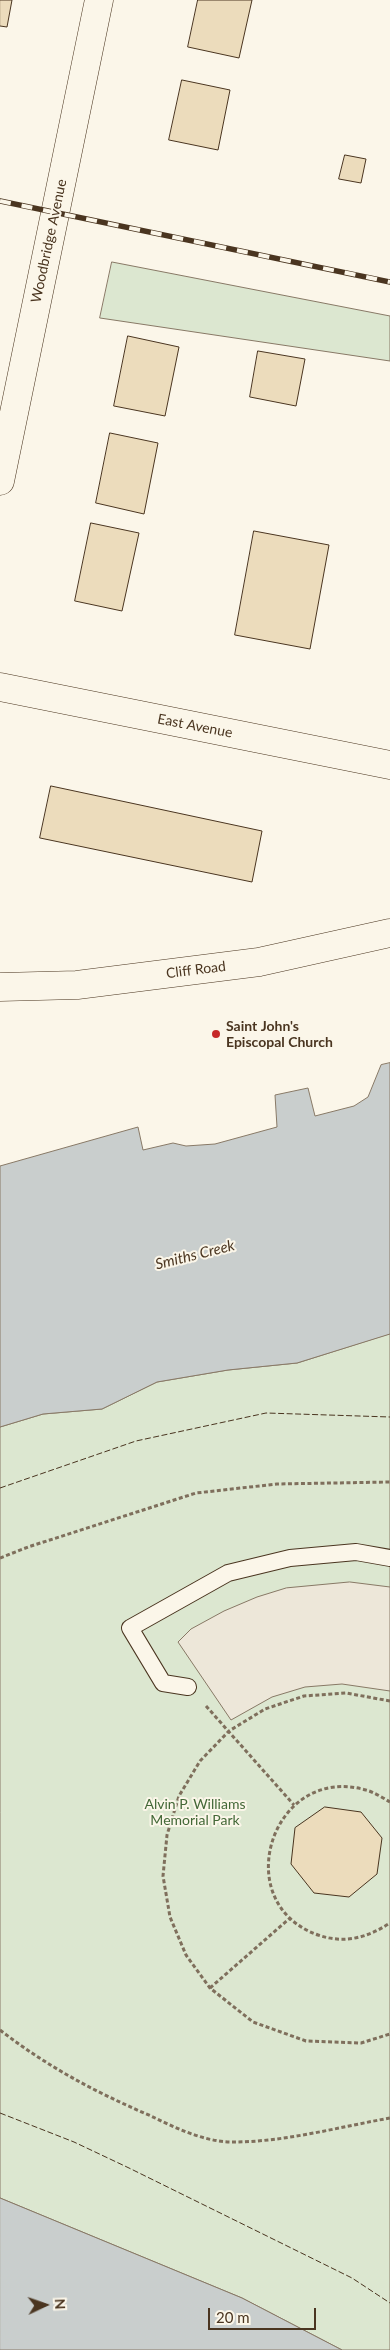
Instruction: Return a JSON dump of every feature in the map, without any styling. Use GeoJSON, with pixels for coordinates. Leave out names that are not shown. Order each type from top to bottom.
{"type":"FeatureCollection","features":[{"type":"Feature","properties":{"kind":"street","name":"Woodbridge Avenue"},"geometry":{"type":"LineString","coordinates":[[0,482],[100,0]]}},
{"type":"Feature","properties":{"kind":"street","name":"East Avenue"},"geometry":{"type":"LineString","coordinates":[[0,687],[390,765]]}},
{"type":"Feature","properties":{"kind":"street","name":"Cliff Road"},"geometry":{"type":"LineString","coordinates":[[0,986],[77,985],[259,962],[390,933]]}},
{"type":"Feature","properties":{"kind":"lane"},"geometry":{"type":"LineString","coordinates":[[188,1687],[163,1683],[130,1628],[228,1573],[290,1558],[356,1552],[390,1558]]}},
{"type":"Feature","properties":{"kind":"path"},"geometry":{"type":"LineString","coordinates":[[0,1558],[28,1546],[196,1493],[277,1484],[390,1482]]}},
{"type":"Feature","properties":{"kind":"path"},"geometry":{"type":"LineString","coordinates":[[188,1687],[294,1804]]}},
{"type":"Feature","properties":{"kind":"path"},"geometry":{"type":"LineString","coordinates":[[390,1701],[346,1693],[304,1696],[265,1709],[229,1731],[200,1761],[179,1796],[166,1835],[163,1876],[170,1917],[186,1954],[210,1988],[253,2022],[306,2041],[361,2043],[390,2034]]}},
{"type":"Feature","properties":{"kind":"path"},"geometry":{"type":"LineString","coordinates":[[390,1802],[367,1790],[341,1786],[316,1791],[294,1804],[280,1820],[271,1839],[267,1860],[270,1881],[277,1901],[290,1918],[308,1931],[330,1939],[354,1939],[376,1933],[390,1924]]}},
{"type":"Feature","properties":{"kind":"path"},"geometry":{"type":"LineString","coordinates":[[210,1988],[290,1918]]}},
{"type":"Feature","properties":{"kind":"path"},"geometry":{"type":"LineString","coordinates":[[0,2030],[43,2062],[91,2089],[204,2138],[232,2142],[277,2138],[390,2118]]}},
{"type":"Feature","properties":{"kind":"green space"},"geometry":{"type":"Polygon","coordinates":[[[112,262],[390,316],[390,361],[100,318],[112,262]]]}},
{"type":"Feature","properties":{"kind":"green space","name":"Alvin P. Williams Memorial Park"},"geometry":{"type":"Polygon","coordinates":[[[390,1334],[390,2350],[342,2350],[242,2298],[0,2198],[0,1427],[43,1414],[102,1409],[157,1382],[228,1370],[297,1363],[390,1334]]]}},
{"type":"Feature","properties":{"kind":"shaded area"},"geometry":{"type":"Polygon","coordinates":[[[350,1582],[390,1587],[390,1691],[342,1684],[305,1687],[272,1697],[231,1720],[178,1642],[191,1629],[224,1611],[257,1597],[286,1588],[350,1582]]]}},
{"type":"Feature","properties":{"kind":"water","name":"Smiths Creek"},"geometry":{"type":"Polygon","coordinates":[[[390,1063],[390,1334],[297,1363],[228,1370],[157,1382],[102,1409],[43,1414],[0,1427],[0,1166],[138,1127],[143,1150],[173,1143],[186,1146],[215,1144],[277,1127],[275,1095],[308,1088],[315,1116],[354,1106],[368,1097],[381,1065],[390,1063]]]}},
{"type":"Feature","properties":{"kind":"water"},"geometry":{"type":"Polygon","coordinates":[[[0,2198],[242,2298],[342,2350],[0,2350],[0,2198]]]}},
{"type":"Feature","properties":{"kind":"building"},"geometry":{"type":"Polygon","coordinates":[[[0,0],[12,0],[7,27],[0,26],[0,0]]]}},
{"type":"Feature","properties":{"kind":"building"},"geometry":{"type":"Polygon","coordinates":[[[198,0],[252,0],[239,58],[188,47],[198,0]]]}},
{"type":"Feature","properties":{"kind":"building"},"geometry":{"type":"Polygon","coordinates":[[[182,80],[230,90],[218,150],[169,140],[182,80]]]}},
{"type":"Feature","properties":{"kind":"building"},"geometry":{"type":"Polygon","coordinates":[[[345,155],[366,159],[361,183],[339,179],[345,155]]]}},
{"type":"Feature","properties":{"kind":"building"},"geometry":{"type":"Polygon","coordinates":[[[128,336],[179,347],[165,416],[114,406],[128,336]]]}},
{"type":"Feature","properties":{"kind":"building"},"geometry":{"type":"Polygon","coordinates":[[[258,351],[305,359],[296,406],[250,397],[258,351]]]}},
{"type":"Feature","properties":{"kind":"building"},"geometry":{"type":"Polygon","coordinates":[[[110,433],[158,443],[144,514],[96,503],[110,433]]]}},
{"type":"Feature","properties":{"kind":"building"},"geometry":{"type":"Polygon","coordinates":[[[91,523],[139,533],[122,611],[75,601],[91,523]]]}},
{"type":"Feature","properties":{"kind":"building"},"geometry":{"type":"Polygon","coordinates":[[[254,531],[329,545],[310,649],[235,635],[254,531]]]}},
{"type":"Feature","properties":{"kind":"building"},"geometry":{"type":"Polygon","coordinates":[[[51,786],[262,831],[252,882],[40,838],[51,786]]]}},
{"type":"Feature","properties":{"kind":"building"},"geometry":{"type":"Polygon","coordinates":[[[325,1807],[361,1812],[382,1838],[377,1874],[349,1897],[314,1893],[291,1864],[295,1828],[325,1807]]]}},
{"type":"Feature","properties":{"kind":"railway"},"geometry":{"type":"LineString","coordinates":[[0,201],[390,282]]}},
{"type":"Feature","properties":{"kind":"fence"},"geometry":{"type":"LineString","coordinates":[[0,1488],[136,1441],[266,1413],[390,1417]]}},
{"type":"Feature","properties":{"kind":"fence"},"geometry":{"type":"LineString","coordinates":[[0,2113],[74,2142],[129,2168],[352,2278],[390,2303]]}},
{"type":"Feature","properties":{"kind":"place","name":"Saint John's Episcopal Church"},"geometry":{"type":"Point","coordinates":[216,1034]}}]}
